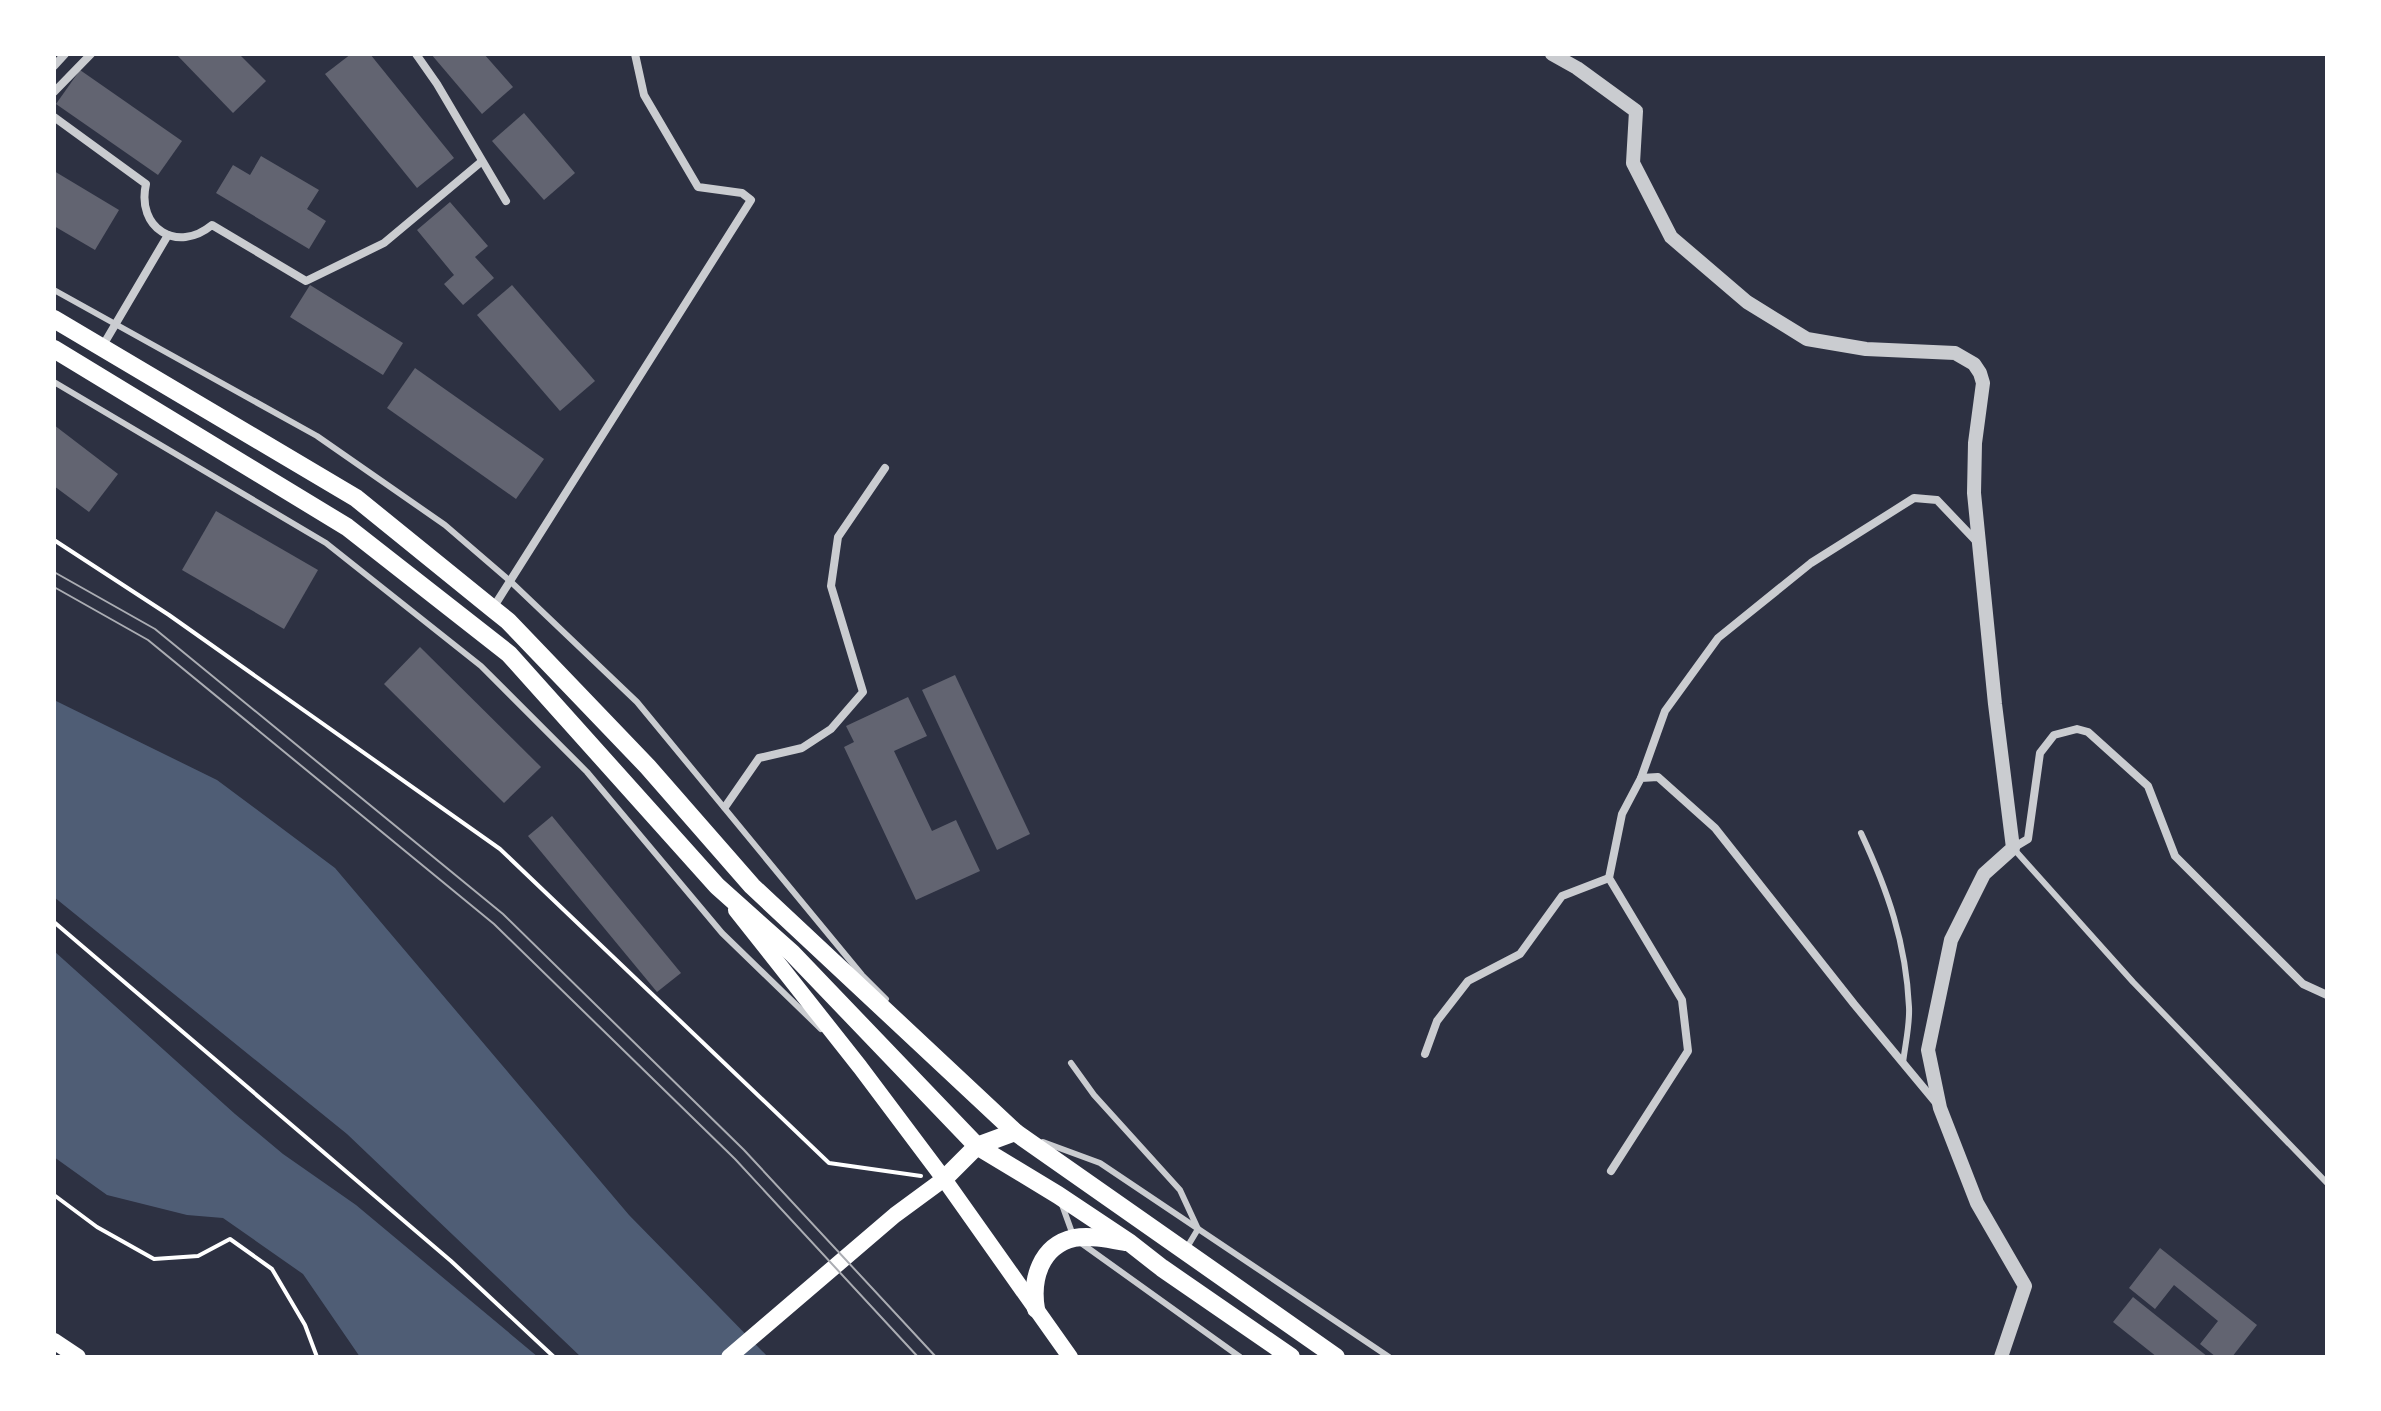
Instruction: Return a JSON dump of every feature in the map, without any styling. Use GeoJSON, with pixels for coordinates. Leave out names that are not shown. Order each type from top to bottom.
{"type":"FeatureCollection","features":[{"type":"Feature","properties":{"kind":"main road"},"geometry":{"type":"LineString","coordinates":[[54,319],[356,498],[508,621],[648,767],[752,886],[1015,1132],[1336,1357]]}},
{"type":"Feature","properties":{"kind":"main road"},"geometry":{"type":"LineString","coordinates":[[54,349],[347,527],[509,654],[717,886],[944,1179],[1070,1357]]}},
{"type":"Feature","properties":{"kind":"main road"},"geometry":{"type":"LineString","coordinates":[[717,886],[792,953],[977,1146],[1130,1243],[1291,1357]]}},
{"type":"Feature","properties":{"kind":"main road"},"geometry":{"type":"LineString","coordinates":[[729,1357],[895,1215],[944,1179],[977,1146],[1015,1132]]}},
{"type":"Feature","properties":{"kind":"main road"},"geometry":{"type":"LineString","coordinates":[[1036,1309],[1033,1291],[1040,1266],[1058,1246],[1074,1238],[1130,1243]]}},
{"type":"Feature","properties":{"kind":"main road"},"geometry":{"type":"LineString","coordinates":[[54,1341],[78,1357]]}},
{"type":"Feature","properties":{"kind":"street"},"geometry":{"type":"LineString","coordinates":[[54,66],[65,54]]}},
{"type":"Feature","properties":{"kind":"street"},"geometry":{"type":"LineString","coordinates":[[54,92],[91,54]]}},
{"type":"Feature","properties":{"kind":"street"},"geometry":{"type":"LineString","coordinates":[[416,54],[506,201]]}},
{"type":"Feature","properties":{"kind":"street"},"geometry":{"type":"LineString","coordinates":[[493,609],[751,200],[742,193],[698,187],[644,95],[635,54]]}},
{"type":"Feature","properties":{"kind":"street"},"geometry":{"type":"LineString","coordinates":[[1552,54],[1577,68],[1636,111],[1633,163],[1671,237],[1747,302],[1807,339],[1866,349],[1955,353],[1974,364],[1983,383],[1975,443],[1974,493],[2013,848]]}},
{"type":"Feature","properties":{"kind":"street"},"geometry":{"type":"LineString","coordinates":[[54,117],[146,184],[144,208],[157,229],[168,235],[191,238],[212,225],[306,281],[384,243],[481,162]]}},
{"type":"Feature","properties":{"kind":"street"},"geometry":{"type":"LineString","coordinates":[[102,347],[168,235]]}},
{"type":"Feature","properties":{"kind":"street"},"geometry":{"type":"LineString","coordinates":[[725,807],[759,758],[802,748],[831,729],[863,692],[831,586],[838,537],[885,468]]}},
{"type":"Feature","properties":{"kind":"street"},"geometry":{"type":"LineString","coordinates":[[1611,1171],[1688,1051],[1682,1000],[1609,878],[1622,814],[1641,778],[1665,711],[1718,638],[1811,563],[1914,498],[1937,500],[1979,545]]}},
{"type":"Feature","properties":{"kind":"street"},"geometry":{"type":"LineString","coordinates":[[2001,1357],[2025,1286],[1977,1203],[1940,1108],[1928,1050],[1951,940],[1984,874],[2028,839],[2040,753],[2046,743],[2054,735],[2065,731],[2077,729],[2088,732],[2148,786],[2175,856],[2303,984],[2327,995]]}},
{"type":"Feature","properties":{"kind":"street"},"geometry":{"type":"LineString","coordinates":[[1641,778],[1658,777],[1715,828],[1940,1108]]}},
{"type":"Feature","properties":{"kind":"street"},"geometry":{"type":"LineString","coordinates":[[1425,1054],[1437,1021],[1468,981],[1520,954],[1562,896],[1609,878]]}},
{"type":"Feature","properties":{"kind":"lane"},"geometry":{"type":"LineString","coordinates":[[54,290],[317,436],[445,525],[510,581],[637,702],[862,975],[1015,1132],[1100,1163],[1389,1357]]}},
{"type":"Feature","properties":{"kind":"lane"},"geometry":{"type":"LineString","coordinates":[[54,382],[326,543],[481,666],[587,772],[722,933],[860,1067]]}},
{"type":"Feature","properties":{"kind":"lane"},"geometry":{"type":"LineString","coordinates":[[1861,833],[1879,872],[1900,933],[1909,1009],[1903,1063]]}},
{"type":"Feature","properties":{"kind":"lane"},"geometry":{"type":"LineString","coordinates":[[2013,848],[2133,982],[2327,1183]]}},
{"type":"Feature","properties":{"kind":"lane"},"geometry":{"type":"LineString","coordinates":[[1071,1063],[1094,1095],[1180,1190],[1198,1229]]}},
{"type":"Feature","properties":{"kind":"lane"},"geometry":{"type":"LineString","coordinates":[[1058,1195],[1074,1238],[1240,1357]]}},
{"type":"Feature","properties":{"kind":"lane"},"geometry":{"type":"LineString","coordinates":[[1185,1252],[1198,1229]]}},
{"type":"Feature","properties":{"kind":"path"},"geometry":{"type":"LineString","coordinates":[[54,540],[169,615],[500,849],[829,1163],[944,1179]]}},
{"type":"Feature","properties":{"kind":"path"},"geometry":{"type":"LineString","coordinates":[[54,922],[451,1261],[554,1357]]}},
{"type":"Feature","properties":{"kind":"path"},"geometry":{"type":"LineString","coordinates":[[54,1195],[97,1227],[154,1259],[198,1256],[230,1239],[272,1269],[305,1325],[317,1357]]}},
{"type":"Feature","properties":{"kind":"water"},"geometry":{"type":"Polygon","coordinates":[[[54,700],[217,780],[335,868],[629,1215],[768,1357],[581,1357],[347,1134],[54,897],[54,700]]]}},
{"type":"Feature","properties":{"kind":"water"},"geometry":{"type":"Polygon","coordinates":[[[54,951],[235,1114],[283,1154],[356,1205],[538,1357],[360,1357],[303,1274],[223,1218],[187,1215],[107,1195],[54,1157],[54,951]]]}},
{"type":"Feature","properties":{"kind":"building"},"geometry":{"type":"Polygon","coordinates":[[[176,54],[239,54],[266,81],[233,113],[176,54]]]}},
{"type":"Feature","properties":{"kind":"building"},"geometry":{"type":"Polygon","coordinates":[[[351,54],[370,54],[454,158],[417,188],[325,74],[351,54]]]}},
{"type":"Feature","properties":{"kind":"building"},"geometry":{"type":"Polygon","coordinates":[[[431,54],[484,54],[513,87],[482,114],[431,54]]]}},
{"type":"Feature","properties":{"kind":"building"},"geometry":{"type":"Polygon","coordinates":[[[80,70],[182,141],[158,175],[56,104],[80,70]]]}},
{"type":"Feature","properties":{"kind":"building"},"geometry":{"type":"Polygon","coordinates":[[[524,113],[575,173],[544,200],[492,141],[524,113]]]}},
{"type":"Feature","properties":{"kind":"building"},"geometry":{"type":"Polygon","coordinates":[[[261,156],[319,190],[307,209],[326,221],[309,249],[216,193],[233,165],[250,175],[261,156]]]}},
{"type":"Feature","properties":{"kind":"building"},"geometry":{"type":"Polygon","coordinates":[[[54,171],[119,210],[95,250],[54,226],[54,171]]]}},
{"type":"Feature","properties":{"kind":"building"},"geometry":{"type":"Polygon","coordinates":[[[450,202],[488,246],[475,257],[494,278],[463,305],[444,284],[454,275],[417,230],[450,202]]]}},
{"type":"Feature","properties":{"kind":"building"},"geometry":{"type":"Polygon","coordinates":[[[310,285],[403,343],[383,375],[290,317],[310,285]]]}},
{"type":"Feature","properties":{"kind":"building"},"geometry":{"type":"Polygon","coordinates":[[[512,285],[595,381],[560,411],[477,315],[512,285]]]}},
{"type":"Feature","properties":{"kind":"building"},"geometry":{"type":"Polygon","coordinates":[[[415,368],[544,459],[516,499],[387,408],[415,368]]]}},
{"type":"Feature","properties":{"kind":"building"},"geometry":{"type":"Polygon","coordinates":[[[54,425],[118,474],[89,512],[54,486],[54,425]]]}},
{"type":"Feature","properties":{"kind":"building"},"geometry":{"type":"Polygon","coordinates":[[[216,511],[318,570],[284,629],[182,570],[216,511]]]}},
{"type":"Feature","properties":{"kind":"building"},"geometry":{"type":"Polygon","coordinates":[[[420,647],[541,767],[504,803],[384,684],[420,647]]]}},
{"type":"Feature","properties":{"kind":"building"},"geometry":{"type":"Polygon","coordinates":[[[955,675],[1030,834],[997,850],[922,690],[955,675]]]}},
{"type":"Feature","properties":{"kind":"building"},"geometry":{"type":"Polygon","coordinates":[[[908,697],[927,736],[894,751],[932,831],[956,820],[980,871],[916,900],[844,747],[854,742],[846,726],[908,697]]]}},
{"type":"Feature","properties":{"kind":"building"},"geometry":{"type":"Polygon","coordinates":[[[552,816],[681,973],[657,992],[528,836],[552,816]]]}},
{"type":"Feature","properties":{"kind":"building"},"geometry":{"type":"Polygon","coordinates":[[[2160,1248],[2257,1325],[2232,1357],[2216,1357],[2200,1344],[2218,1321],[2174,1285],[2155,1309],[2129,1288],[2160,1248]]]}},
{"type":"Feature","properties":{"kind":"building"},"geometry":{"type":"Polygon","coordinates":[[[2133,1297],[2208,1357],[2157,1357],[2113,1322],[2133,1297]]]}},
{"type":"Feature","properties":{"kind":"tram line"},"geometry":{"type":"LineString","coordinates":[[54,572],[155,629],[503,914],[744,1150],[936,1357]]}},
{"type":"Feature","properties":{"kind":"tram line"},"geometry":{"type":"LineString","coordinates":[[54,587],[148,640],[494,924],[735,1159],[918,1357]]}}]}
